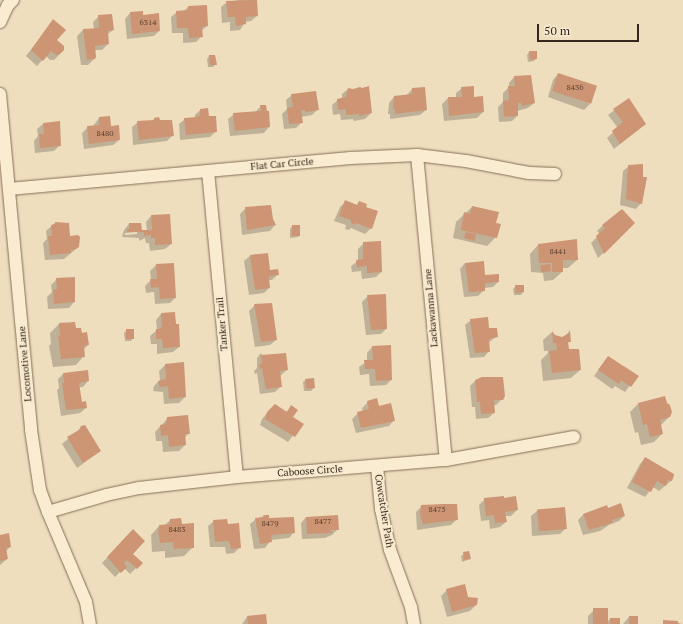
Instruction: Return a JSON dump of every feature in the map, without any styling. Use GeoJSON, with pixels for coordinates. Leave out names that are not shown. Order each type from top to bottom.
{"type":"FeatureCollection","features":[{"type":"Feature","properties":{"kind":"street"},"geometry":{"type":"LineString","coordinates":[[0,22],[8,5],[13,0]]}},
{"type":"Feature","properties":{"kind":"street","name":"Locomotive Lane"},"geometry":{"type":"LineString","coordinates":[[0,94],[31,430],[40,490],[86,602],[90,624]]}},
{"type":"Feature","properties":{"kind":"street","name":"Flat Car Circle"},"geometry":{"type":"LineString","coordinates":[[9,189],[351,158],[417,156],[466,161],[529,173],[554,174]]}},
{"type":"Feature","properties":{"kind":"street","name":"Lackawanna Lane"},"geometry":{"type":"LineString","coordinates":[[417,156],[446,460]]}},
{"type":"Feature","properties":{"kind":"street","name":"Tanker Trail"},"geometry":{"type":"LineString","coordinates":[[208,171],[237,477]]}},
{"type":"Feature","properties":{"kind":"street","name":"Caboose Circle"},"geometry":{"type":"LineString","coordinates":[[48,512],[106,495],[139,488],[237,477],[446,460],[504,451],[574,437]]}},
{"type":"Feature","properties":{"kind":"street","name":"Cowcatcher Path"},"geometry":{"type":"LineString","coordinates":[[377,466],[382,509],[390,550],[411,607],[414,624]]}},
{"type":"Feature","properties":{"kind":"building"},"geometry":{"type":"Polygon","coordinates":[[[257,0],[258,16],[246,17],[246,24],[236,26],[235,17],[228,17],[226,1],[257,0]]]}},
{"type":"Feature","properties":{"kind":"building"},"geometry":{"type":"Polygon","coordinates":[[[207,5],[208,26],[202,27],[203,37],[189,38],[188,28],[177,28],[176,11],[188,10],[188,6],[207,5]]]}},
{"type":"Feature","properties":{"kind":"building"},"geometry":{"type":"Polygon","coordinates":[[[143,11],[143,15],[159,13],[160,31],[132,34],[130,12],[143,11]]]}},
{"type":"Feature","properties":{"kind":"building"},"geometry":{"type":"Polygon","coordinates":[[[112,14],[114,30],[108,31],[109,44],[95,46],[95,59],[87,60],[83,29],[99,28],[98,15],[112,14]]]}},
{"type":"Feature","properties":{"kind":"building"},"geometry":{"type":"Polygon","coordinates":[[[53,19],[66,30],[57,40],[64,46],[64,50],[60,54],[56,55],[51,51],[43,61],[31,50],[53,19]]]}},
{"type":"Feature","properties":{"kind":"building"},"geometry":{"type":"Polygon","coordinates":[[[529,51],[537,51],[537,59],[530,60],[529,51]]]}},
{"type":"Feature","properties":{"kind":"building"},"geometry":{"type":"Polygon","coordinates":[[[209,55],[215,55],[217,65],[210,65],[209,55]]]}},
{"type":"Feature","properties":{"kind":"building"},"geometry":{"type":"Polygon","coordinates":[[[558,73],[597,86],[591,104],[552,91],[558,73]]]}},
{"type":"Feature","properties":{"kind":"building"},"geometry":{"type":"Polygon","coordinates":[[[531,75],[535,103],[522,106],[521,103],[518,103],[518,116],[504,117],[503,101],[509,100],[508,86],[515,86],[514,76],[531,75]]]}},
{"type":"Feature","properties":{"kind":"building"},"geometry":{"type":"Polygon","coordinates":[[[369,86],[372,113],[359,116],[359,114],[346,115],[346,109],[338,110],[337,99],[346,97],[348,88],[353,89],[369,86]]]}},
{"type":"Feature","properties":{"kind":"building"},"geometry":{"type":"Polygon","coordinates":[[[474,86],[474,97],[483,96],[484,112],[449,116],[448,97],[462,97],[461,87],[474,86]]]}},
{"type":"Feature","properties":{"kind":"building"},"geometry":{"type":"Polygon","coordinates":[[[425,87],[427,110],[395,114],[395,109],[393,109],[394,96],[412,94],[412,88],[425,87]]]}},
{"type":"Feature","properties":{"kind":"building"},"geometry":{"type":"Polygon","coordinates":[[[316,91],[319,110],[306,112],[305,110],[301,110],[303,123],[289,124],[287,108],[293,107],[291,94],[316,91]]]}},
{"type":"Feature","properties":{"kind":"building"},"geometry":{"type":"Polygon","coordinates":[[[629,98],[646,124],[620,144],[612,131],[623,122],[613,109],[629,98]]]}},
{"type":"Feature","properties":{"kind":"building"},"geometry":{"type":"Polygon","coordinates":[[[260,105],[266,105],[267,111],[269,111],[270,127],[235,131],[233,113],[261,111],[260,105]]]}},
{"type":"Feature","properties":{"kind":"building"},"geometry":{"type":"Polygon","coordinates":[[[208,108],[209,116],[216,116],[217,132],[186,135],[184,118],[197,117],[200,115],[200,109],[208,108]]]}},
{"type":"Feature","properties":{"kind":"building"},"geometry":{"type":"Polygon","coordinates":[[[110,116],[111,126],[119,125],[120,140],[89,144],[87,126],[99,125],[99,117],[110,116]]]}},
{"type":"Feature","properties":{"kind":"building"},"geometry":{"type":"Polygon","coordinates":[[[159,117],[160,120],[172,120],[174,136],[139,140],[137,121],[154,120],[154,118],[159,117]]]}},
{"type":"Feature","properties":{"kind":"building"},"geometry":{"type":"Polygon","coordinates":[[[60,121],[61,146],[40,148],[39,134],[44,134],[43,123],[60,121]]]}},
{"type":"Feature","properties":{"kind":"building"},"geometry":{"type":"Polygon","coordinates":[[[643,164],[643,177],[647,177],[642,204],[626,199],[628,165],[643,164]]]}},
{"type":"Feature","properties":{"kind":"building"},"geometry":{"type":"Polygon","coordinates":[[[345,200],[357,205],[359,201],[367,204],[366,207],[378,211],[372,229],[356,223],[355,225],[351,223],[351,220],[339,216],[345,200]]]}},
{"type":"Feature","properties":{"kind":"building"},"geometry":{"type":"Polygon","coordinates":[[[271,205],[273,219],[276,225],[247,230],[245,207],[271,205]]]}},
{"type":"Feature","properties":{"kind":"building"},"geometry":{"type":"Polygon","coordinates":[[[472,206],[499,212],[496,223],[501,224],[497,238],[461,230],[464,212],[470,214],[472,206]]]}},
{"type":"Feature","properties":{"kind":"building"},"geometry":{"type":"Polygon","coordinates":[[[622,209],[635,223],[604,254],[596,236],[605,228],[602,225],[622,209]]]}},
{"type":"Feature","properties":{"kind":"building"},"geometry":{"type":"Polygon","coordinates":[[[170,214],[172,244],[155,245],[155,238],[151,238],[151,234],[144,236],[144,232],[127,232],[127,229],[129,229],[129,223],[141,223],[142,230],[150,231],[152,229],[151,215],[170,214]]]}},
{"type":"Feature","properties":{"kind":"building"},"geometry":{"type":"Polygon","coordinates":[[[55,222],[69,223],[70,236],[78,235],[80,237],[79,247],[71,250],[71,253],[50,255],[48,236],[52,236],[51,225],[55,224],[55,222]]]}},
{"type":"Feature","properties":{"kind":"building"},"geometry":{"type":"Polygon","coordinates":[[[292,225],[300,225],[300,236],[292,236],[292,225]]]}},
{"type":"Feature","properties":{"kind":"building"},"geometry":{"type":"Polygon","coordinates":[[[466,232],[476,234],[475,241],[464,238],[466,232]]]}},
{"type":"Feature","properties":{"kind":"building"},"geometry":{"type":"Polygon","coordinates":[[[577,239],[578,260],[563,260],[563,272],[552,272],[552,263],[539,263],[538,244],[577,239]]]}},
{"type":"Feature","properties":{"kind":"building"},"geometry":{"type":"Polygon","coordinates":[[[381,241],[382,272],[367,273],[367,266],[357,267],[356,260],[363,259],[363,242],[381,241]]]}},
{"type":"Feature","properties":{"kind":"building"},"geometry":{"type":"Polygon","coordinates":[[[268,253],[270,270],[278,269],[279,275],[269,276],[270,288],[255,290],[250,255],[268,253]]]}},
{"type":"Feature","properties":{"kind":"building"},"geometry":{"type":"Polygon","coordinates":[[[484,261],[485,275],[499,274],[499,282],[485,283],[485,291],[469,292],[465,263],[484,261]]]}},
{"type":"Feature","properties":{"kind":"building"},"geometry":{"type":"Polygon","coordinates":[[[174,263],[176,298],[160,299],[159,287],[151,288],[150,279],[157,279],[156,264],[174,263]]]}},
{"type":"Feature","properties":{"kind":"building"},"geometry":{"type":"Polygon","coordinates":[[[550,264],[551,271],[541,272],[540,265],[550,264]]]}},
{"type":"Feature","properties":{"kind":"building"},"geometry":{"type":"Polygon","coordinates":[[[75,277],[75,302],[54,304],[53,290],[57,289],[56,278],[75,277]]]}},
{"type":"Feature","properties":{"kind":"building"},"geometry":{"type":"Polygon","coordinates":[[[515,285],[524,285],[524,292],[516,293],[515,285]]]}},
{"type":"Feature","properties":{"kind":"building"},"geometry":{"type":"Polygon","coordinates":[[[386,294],[387,329],[371,330],[367,295],[386,294]]]}},
{"type":"Feature","properties":{"kind":"building"},"geometry":{"type":"Polygon","coordinates":[[[272,303],[277,340],[261,342],[254,304],[272,303]]]}},
{"type":"Feature","properties":{"kind":"building"},"geometry":{"type":"Polygon","coordinates":[[[175,312],[176,324],[179,324],[180,347],[163,348],[162,339],[156,339],[156,329],[160,329],[162,326],[161,313],[175,312]]]}},
{"type":"Feature","properties":{"kind":"building"},"geometry":{"type":"Polygon","coordinates":[[[488,317],[489,328],[497,328],[498,337],[489,339],[490,352],[475,353],[470,319],[488,317]]]}},
{"type":"Feature","properties":{"kind":"building"},"geometry":{"type":"Polygon","coordinates":[[[75,322],[76,328],[81,328],[82,333],[87,332],[89,345],[84,346],[85,357],[61,359],[58,336],[60,336],[59,323],[75,322]]]}},
{"type":"Feature","properties":{"kind":"building"},"geometry":{"type":"Polygon","coordinates":[[[126,329],[134,329],[134,339],[126,339],[126,329]]]}},
{"type":"Feature","properties":{"kind":"building"},"geometry":{"type":"Polygon","coordinates":[[[570,330],[571,342],[568,342],[569,349],[579,349],[581,370],[552,373],[549,351],[557,350],[556,343],[553,343],[552,331],[555,335],[562,337],[568,334],[570,330]]]}},
{"type":"Feature","properties":{"kind":"building"},"geometry":{"type":"Polygon","coordinates":[[[391,345],[392,380],[376,381],[375,369],[365,369],[364,360],[373,360],[372,346],[391,345]]]}},
{"type":"Feature","properties":{"kind":"building"},"geometry":{"type":"Polygon","coordinates":[[[286,353],[288,370],[280,371],[282,387],[266,389],[262,368],[260,369],[259,364],[262,364],[261,355],[286,353]]]}},
{"type":"Feature","properties":{"kind":"building"},"geometry":{"type":"Polygon","coordinates":[[[608,356],[639,376],[631,387],[621,380],[619,384],[598,370],[608,356]]]}},
{"type":"Feature","properties":{"kind":"building"},"geometry":{"type":"Polygon","coordinates":[[[184,362],[186,397],[169,399],[168,386],[160,387],[158,381],[166,379],[165,364],[184,362]]]}},
{"type":"Feature","properties":{"kind":"building"},"geometry":{"type":"Polygon","coordinates":[[[88,370],[89,381],[79,383],[82,402],[86,401],[87,408],[66,410],[62,383],[64,383],[63,373],[88,370]]]}},
{"type":"Feature","properties":{"kind":"building"},"geometry":{"type":"Polygon","coordinates":[[[482,377],[503,377],[505,396],[503,400],[494,400],[495,413],[481,414],[480,402],[477,402],[475,380],[482,377]]]}},
{"type":"Feature","properties":{"kind":"building"},"geometry":{"type":"Polygon","coordinates":[[[314,378],[315,388],[306,389],[305,379],[314,378]]]}},
{"type":"Feature","properties":{"kind":"building"},"geometry":{"type":"Polygon","coordinates":[[[665,396],[672,412],[670,417],[660,420],[663,434],[650,437],[647,424],[643,425],[638,403],[665,396]]]}},
{"type":"Feature","properties":{"kind":"building"},"geometry":{"type":"Polygon","coordinates":[[[377,398],[379,406],[391,403],[395,421],[361,428],[357,412],[369,409],[367,401],[377,398]]]}},
{"type":"Feature","properties":{"kind":"building"},"geometry":{"type":"Polygon","coordinates":[[[275,404],[287,412],[291,405],[298,410],[293,417],[304,424],[295,437],[265,419],[267,412],[275,404]]]}},
{"type":"Feature","properties":{"kind":"building"},"geometry":{"type":"Polygon","coordinates":[[[188,415],[190,434],[185,434],[186,445],[169,447],[168,435],[161,436],[160,425],[166,424],[167,417],[188,415]]]}},
{"type":"Feature","properties":{"kind":"building"},"geometry":{"type":"Polygon","coordinates":[[[85,425],[101,451],[83,463],[67,437],[79,430],[81,426],[85,425]]]}},
{"type":"Feature","properties":{"kind":"building"},"geometry":{"type":"Polygon","coordinates":[[[645,457],[674,474],[672,481],[668,480],[666,486],[657,481],[651,492],[632,482],[645,457]]]}},
{"type":"Feature","properties":{"kind":"building"},"geometry":{"type":"Polygon","coordinates":[[[504,496],[504,498],[516,496],[518,510],[505,512],[507,522],[495,523],[494,515],[486,516],[484,498],[504,496]]]}},
{"type":"Feature","properties":{"kind":"building"},"geometry":{"type":"Polygon","coordinates":[[[621,503],[625,516],[612,520],[613,522],[606,525],[589,530],[583,514],[607,505],[608,508],[621,503]]]}},
{"type":"Feature","properties":{"kind":"building"},"geometry":{"type":"Polygon","coordinates":[[[457,504],[458,520],[423,524],[420,514],[421,505],[457,504]]]}},
{"type":"Feature","properties":{"kind":"building"},"geometry":{"type":"Polygon","coordinates":[[[565,507],[567,529],[539,531],[537,509],[565,507]]]}},
{"type":"Feature","properties":{"kind":"building"},"geometry":{"type":"Polygon","coordinates":[[[263,515],[269,515],[269,518],[294,517],[295,533],[271,535],[272,542],[260,544],[255,518],[264,517],[263,515]]]}},
{"type":"Feature","properties":{"kind":"building"},"geometry":{"type":"Polygon","coordinates":[[[338,515],[339,530],[331,530],[332,533],[307,534],[306,517],[338,515]]]}},
{"type":"Feature","properties":{"kind":"building"},"geometry":{"type":"Polygon","coordinates":[[[181,518],[182,524],[194,523],[194,548],[174,549],[173,542],[160,543],[158,530],[159,525],[170,524],[170,519],[181,518]]]}},
{"type":"Feature","properties":{"kind":"building"},"geometry":{"type":"Polygon","coordinates":[[[227,519],[228,524],[239,523],[241,548],[231,549],[229,541],[215,542],[213,520],[227,519]]]}},
{"type":"Feature","properties":{"kind":"building"},"geometry":{"type":"Polygon","coordinates":[[[133,529],[145,541],[133,554],[143,563],[137,569],[127,560],[124,563],[127,567],[121,573],[107,557],[133,529]]]}},
{"type":"Feature","properties":{"kind":"building"},"geometry":{"type":"Polygon","coordinates":[[[9,533],[11,547],[6,548],[8,559],[0,561],[0,535],[9,533]]]}},
{"type":"Feature","properties":{"kind":"building"},"geometry":{"type":"Polygon","coordinates":[[[469,551],[471,559],[464,560],[463,552],[469,551]]]}},
{"type":"Feature","properties":{"kind":"building"},"geometry":{"type":"Polygon","coordinates":[[[465,584],[468,597],[478,598],[477,605],[452,612],[446,589],[465,584]]]}},
{"type":"Feature","properties":{"kind":"building"},"geometry":{"type":"Polygon","coordinates":[[[593,608],[608,608],[608,624],[593,624],[593,608]]]}},
{"type":"Feature","properties":{"kind":"building"},"geometry":{"type":"Polygon","coordinates":[[[266,614],[267,624],[248,624],[247,616],[266,614]]]}},
{"type":"Feature","properties":{"kind":"building"},"geometry":{"type":"Polygon","coordinates":[[[629,616],[638,616],[638,624],[629,624],[629,616]]]}},
{"type":"Feature","properties":{"kind":"building"},"geometry":{"type":"Polygon","coordinates":[[[610,618],[620,618],[620,624],[610,624],[610,618]]]}},
{"type":"Feature","properties":{"kind":"building"},"geometry":{"type":"Polygon","coordinates":[[[663,620],[678,621],[678,623],[682,624],[663,624],[663,620]]]}}]}
